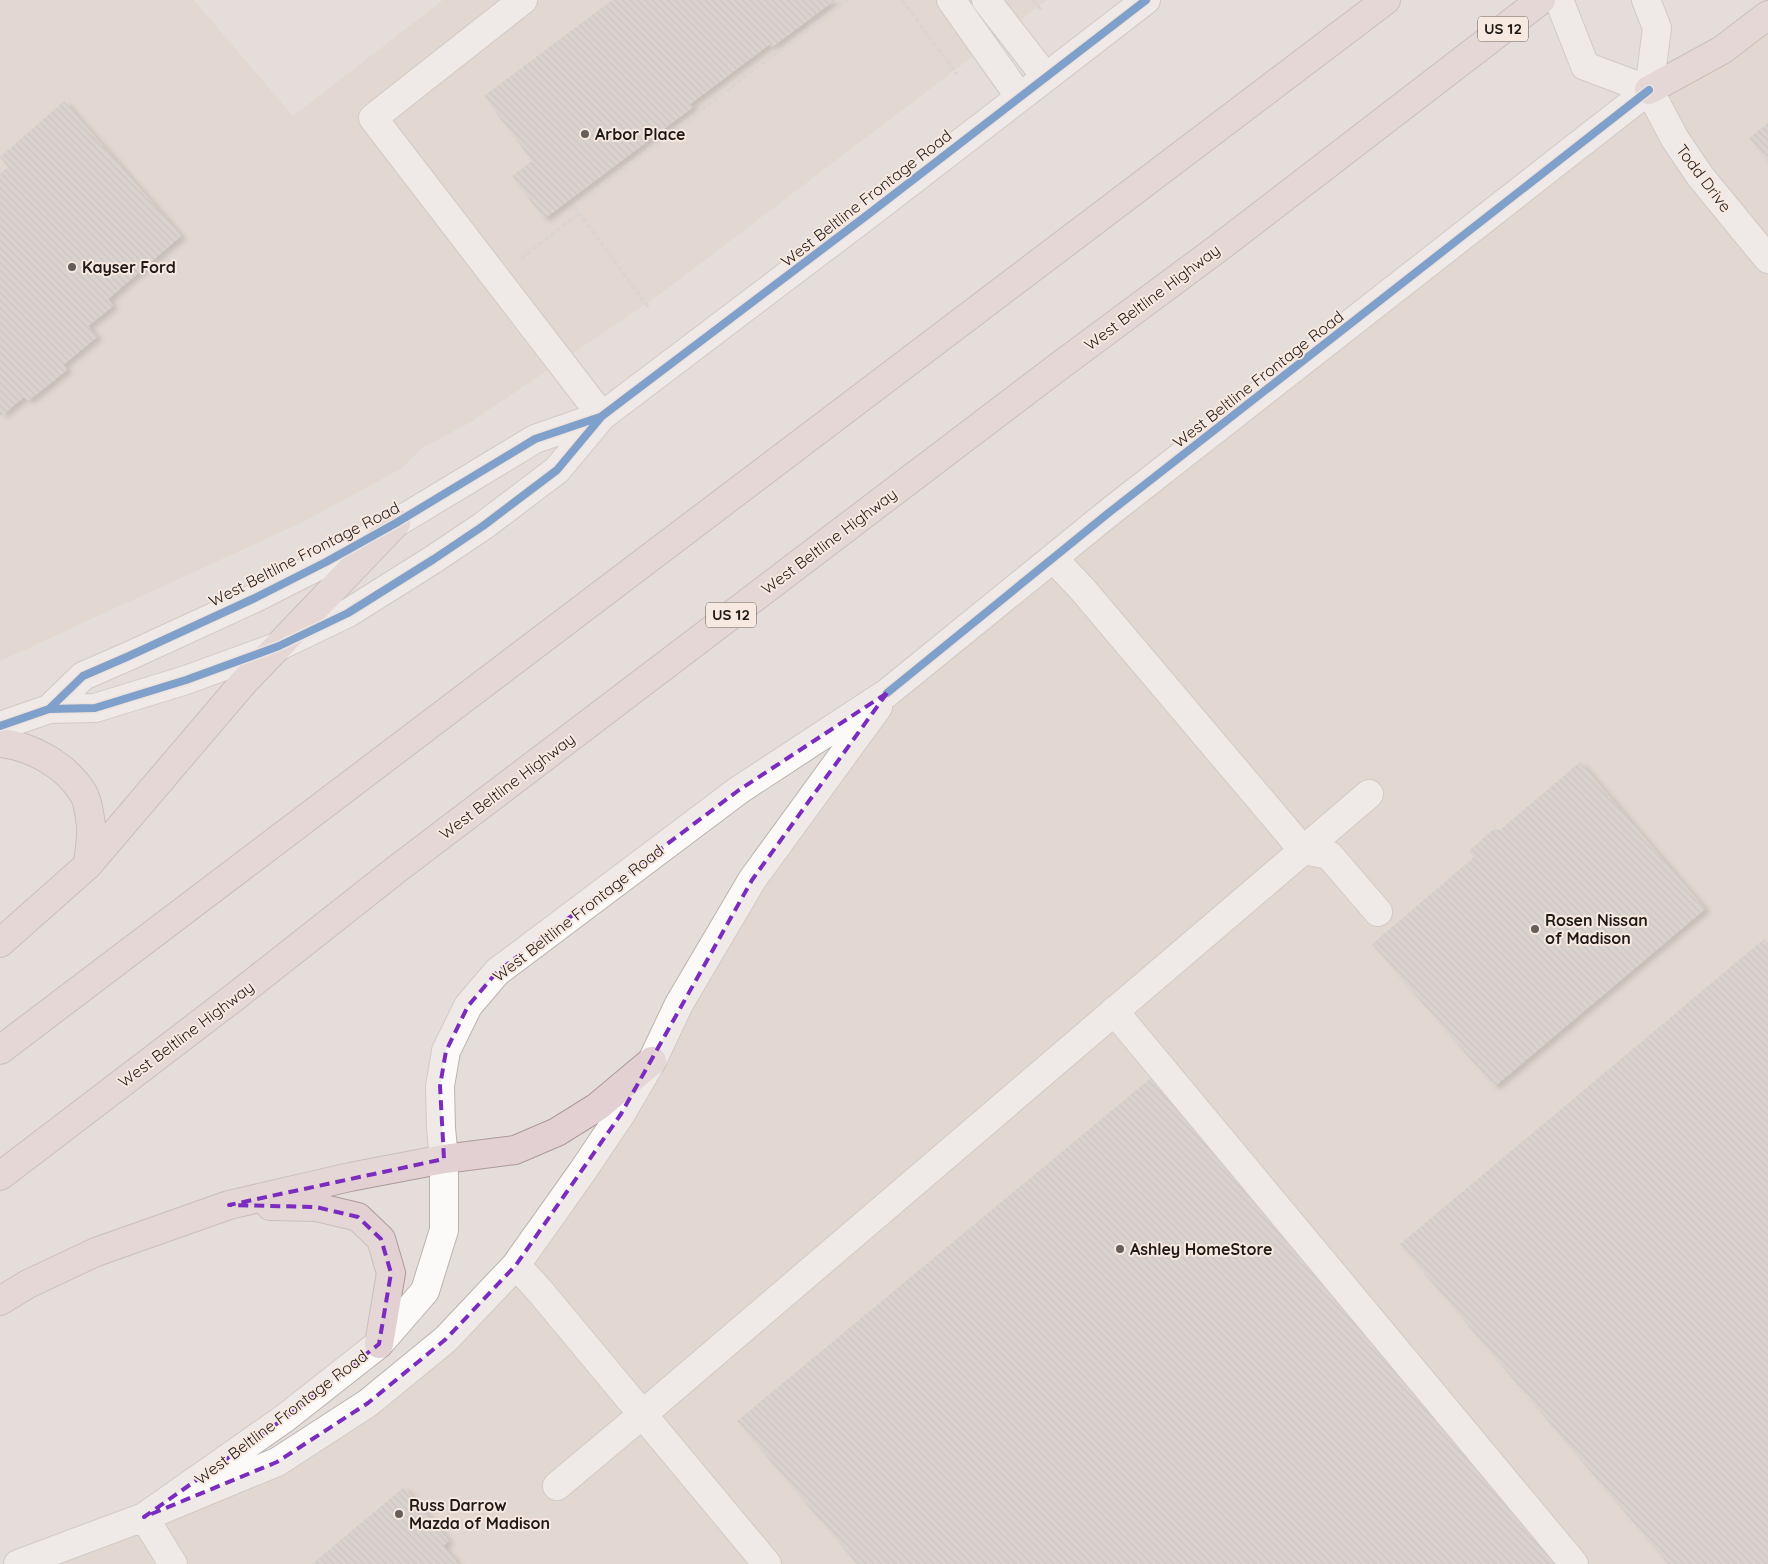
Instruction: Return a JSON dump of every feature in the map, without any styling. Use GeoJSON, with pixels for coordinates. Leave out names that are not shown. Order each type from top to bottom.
{"type":"FeatureCollection","features":[{"type":"Feature","properties":{"kind":"highway"},"geometry":{"type":"LineString","coordinates":[[0,1050],[1386,0]]}},
{"type":"Feature","properties":{"kind":"highway","name":"West Beltline Highway"},"geometry":{"type":"LineString","coordinates":[[0,1176],[236,996],[398,869],[1058,366],[1221,246],[1541,0]]}},
{"type":"Feature","properties":{"kind":"highway"},"geometry":{"type":"LineString","coordinates":[[1649,90],[1722,50],[1768,16]]}},
{"type":"Feature","properties":{"kind":"highway"},"geometry":{"type":"LineString","coordinates":[[0,944],[88,865],[243,683],[396,523]]}},
{"type":"Feature","properties":{"kind":"highway"},"geometry":{"type":"LineString","coordinates":[[0,743],[28,749],[51,761],[69,776],[83,794],[91,827],[88,865]]}},
{"type":"Feature","properties":{"kind":"highway"},"geometry":{"type":"LineString","coordinates":[[0,1301],[28,1284],[96,1252],[229,1205],[350,1177],[444,1159],[515,1150],[557,1132],[598,1107],[652,1061]]}},
{"type":"Feature","properties":{"kind":"highway"},"geometry":{"type":"LineString","coordinates":[[229,1205],[316,1207],[358,1217],[381,1240],[391,1273],[379,1344]]}},
{"type":"Feature","properties":{"kind":"street"},"geometry":{"type":"LineString","coordinates":[[523,0],[373,118],[602,416]]}},
{"type":"Feature","properties":{"kind":"street"},"geometry":{"type":"LineString","coordinates":[[951,0],[1019,96]]}},
{"type":"Feature","properties":{"kind":"street"},"geometry":{"type":"LineString","coordinates":[[986,0],[1045,76]]}},
{"type":"Feature","properties":{"kind":"street","name":"West Beltline Frontage Road"},"geometry":{"type":"LineString","coordinates":[[0,726],[49,709],[96,708],[186,680],[279,646],[348,613],[434,559],[483,526],[557,470],[602,416],[1146,0]]}},
{"type":"Feature","properties":{"kind":"street"},"geometry":{"type":"LineString","coordinates":[[1559,0],[1585,66],[1649,90],[1657,28],[1646,0]]}},
{"type":"Feature","properties":{"kind":"street","name":"West Beltline Frontage Road"},"geometry":{"type":"LineString","coordinates":[[144,1517],[285,1418],[379,1344],[425,1291],[444,1230],[444,1159],[440,1086],[446,1051],[468,1006],[497,972],[739,790],[887,693],[1053,558],[1649,90]]}},
{"type":"Feature","properties":{"kind":"street","name":"Todd Drive"},"geometry":{"type":"LineString","coordinates":[[1649,90],[1675,139],[1700,176],[1768,259]]}},
{"type":"Feature","properties":{"kind":"street","name":"West Beltline Frontage Road"},"geometry":{"type":"LineString","coordinates":[[49,709],[83,676],[255,598],[326,562],[396,523],[536,439],[602,416]]}},
{"type":"Feature","properties":{"kind":"street"},"geometry":{"type":"LineString","coordinates":[[1053,558],[1089,597],[1302,850],[1330,855],[1378,912]]}},
{"type":"Feature","properties":{"kind":"street","name":"West Beltline Frontage Road"},"geometry":{"type":"LineString","coordinates":[[18,1564],[144,1517],[277,1462],[368,1403],[446,1339],[516,1265],[582,1172],[621,1114],[652,1061],[679,1004],[752,880],[887,693]]}},
{"type":"Feature","properties":{"kind":"street"},"geometry":{"type":"LineString","coordinates":[[557,1486],[1369,794]]}},
{"type":"Feature","properties":{"kind":"street"},"geometry":{"type":"LineString","coordinates":[[1114,1011],[1574,1564]]}},
{"type":"Feature","properties":{"kind":"street"},"geometry":{"type":"LineString","coordinates":[[516,1265],[768,1564]]}},
{"type":"Feature","properties":{"kind":"street"},"geometry":{"type":"LineString","coordinates":[[144,1517],[173,1564]]}},
{"type":"Feature","properties":{"kind":"path"},"geometry":{"type":"LineString","coordinates":[[648,308],[574,206],[847,0]]}},
{"type":"Feature","properties":{"kind":"path"},"geometry":{"type":"LineString","coordinates":[[902,0],[957,74]]}},
{"type":"Feature","properties":{"kind":"path"},"geometry":{"type":"LineString","coordinates":[[1033,0],[1041,10]]}},
{"type":"Feature","properties":{"kind":"path"},"geometry":{"type":"LineString","coordinates":[[496,278],[579,213]]}},
{"type":"Feature","properties":{"kind":"highlighted area"},"geometry":{"type":"Polygon","coordinates":[[[887,693],[752,880],[621,1114],[516,1265],[446,1339],[368,1403],[277,1462],[144,1517],[285,1418],[379,1344],[391,1273],[381,1239],[358,1217],[316,1207],[229,1205],[444,1159],[440,1086],[446,1051],[468,1006],[497,972],[739,790],[887,693]]]}},
{"type":"Feature","properties":{"kind":"shaded area"},"geometry":{"type":"Polygon","coordinates":[[[0,0],[194,0],[293,116],[443,0],[1047,0],[655,298],[471,422],[422,448],[402,468],[305,521],[0,661],[0,0]]]}},
{"type":"Feature","properties":{"kind":"shaded area"},"geometry":{"type":"Polygon","coordinates":[[[1768,15],[1768,1564],[18,1564],[277,1462],[446,1339],[652,1061],[887,693],[1768,15]]]}},
{"type":"Feature","properties":{"kind":"building","name":"Arbor Place"},"geometry":{"type":"Polygon","coordinates":[[[612,0],[835,0],[772,47],[770,44],[690,104],[693,107],[544,219],[512,176],[532,161],[484,96],[612,0]]]}},
{"type":"Feature","properties":{"kind":"building","name":"Kayser Ford"},"geometry":{"type":"Polygon","coordinates":[[[64,101],[181,236],[108,299],[113,306],[88,326],[97,337],[63,365],[67,370],[28,401],[24,397],[0,417],[0,174],[8,167],[0,157],[64,101]]]}},
{"type":"Feature","properties":{"kind":"building"},"geometry":{"type":"Polygon","coordinates":[[[1768,123],[1768,162],[1749,138],[1768,123]]]}},
{"type":"Feature","properties":{"kind":"building","name":"Rosen Nissan of Madison"},"geometry":{"type":"Polygon","coordinates":[[[1580,762],[1705,909],[1494,1087],[1372,944],[1474,857],[1469,851],[1494,829],[1500,830],[1580,762]]]}},
{"type":"Feature","properties":{"kind":"building"},"geometry":{"type":"Polygon","coordinates":[[[1764,939],[1768,944],[1768,1564],[1668,1564],[1400,1244],[1764,939]]]}},
{"type":"Feature","properties":{"kind":"building","name":"Ashley HomeStore"},"geometry":{"type":"Polygon","coordinates":[[[1152,1077],[1559,1564],[857,1564],[737,1421],[1152,1077]]]}},
{"type":"Feature","properties":{"kind":"building","name":"Russ Darrow Mazda of Madison"},"geometry":{"type":"Polygon","coordinates":[[[404,1487],[449,1541],[443,1546],[458,1564],[312,1564],[404,1487]]]}},
{"type":"Feature","properties":{"kind":"cycle path"},"geometry":{"type":"LineString","coordinates":[[0,726],[49,709],[95,708],[186,680],[279,646],[348,613],[434,559],[483,526],[557,470],[602,416],[1146,0]]}},
{"type":"Feature","properties":{"kind":"cycle path"},"geometry":{"type":"LineString","coordinates":[[887,693],[1111,511],[1649,90]]}},
{"type":"Feature","properties":{"kind":"cycle path"},"geometry":{"type":"LineString","coordinates":[[49,709],[83,676],[255,598],[326,562],[396,523],[535,439],[600,417]]}},
{"type":"Feature","properties":{"kind":"place","name":"Arbor Place"},"geometry":{"type":"Point","coordinates":[585,134]}},
{"type":"Feature","properties":{"kind":"place","name":"Kayser Ford"},"geometry":{"type":"Point","coordinates":[72,267]}},
{"type":"Feature","properties":{"kind":"place","name":"Rosen Nissan of Madison"},"geometry":{"type":"Point","coordinates":[1535,929]}},
{"type":"Feature","properties":{"kind":"place","name":"Ashley HomeStore"},"geometry":{"type":"Point","coordinates":[1120,1249]}},
{"type":"Feature","properties":{"kind":"place","name":"Russ Darrow Mazda of Madison"},"geometry":{"type":"Point","coordinates":[399,1514]}}]}
